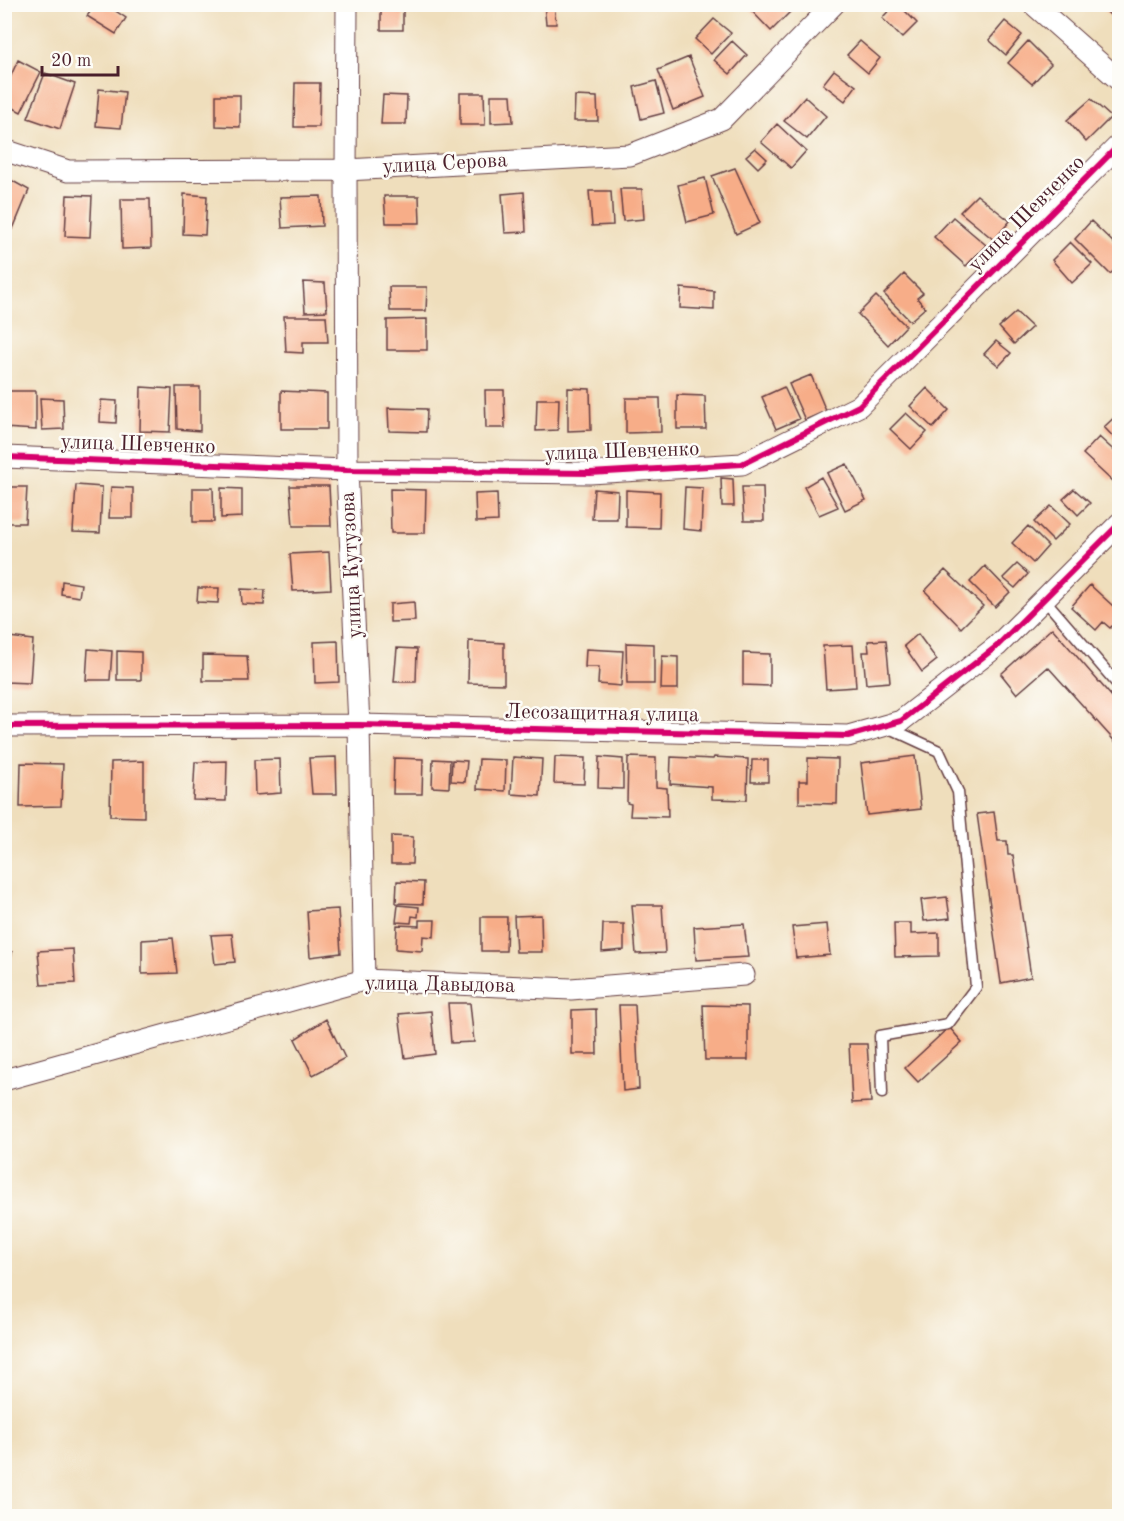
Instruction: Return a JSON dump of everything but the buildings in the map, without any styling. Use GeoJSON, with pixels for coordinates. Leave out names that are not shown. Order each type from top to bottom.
{"type":"FeatureCollection","features":[{"type":"Feature","properties":{"kind":"street","name":"улица Кутузова"},"geometry":{"type":"LineString","coordinates":[[347,4],[347,470],[359,725],[364,981]]}},
{"type":"Feature","properties":{"kind":"street","name":"улица Серова"},"geometry":{"type":"LineString","coordinates":[[4,150],[68,171],[346,170],[630,155],[722,119],[834,4]]}},
{"type":"Feature","properties":{"kind":"street"},"geometry":{"type":"LineString","coordinates":[[1033,4],[1119,81]]}},
{"type":"Feature","properties":{"kind":"street","name":"улица Шевченко"},"geometry":{"type":"LineString","coordinates":[[4,457],[347,470],[590,472],[742,464],[859,406],[1119,144]]}},
{"type":"Feature","properties":{"kind":"street","name":"Лесозащитная улица"},"geometry":{"type":"LineString","coordinates":[[4,726],[359,725],[848,736],[901,721],[996,646],[1119,523]]}},
{"type":"Feature","properties":{"kind":"street","name":"улица Давыдова"},"geometry":{"type":"LineString","coordinates":[[4,1080],[364,981],[571,989],[744,975]]}},
{"type":"Feature","properties":{"kind":"lane"},"geometry":{"type":"LineString","coordinates":[[1044,599],[1119,687]]}},
{"type":"Feature","properties":{"kind":"lane"},"geometry":{"type":"LineString","coordinates":[[882,1093],[880,1036],[948,1024],[976,987],[958,792],[939,751],[884,726]]}},
{"type":"Feature","properties":{"kind":"cycle path"},"geometry":{"type":"LineString","coordinates":[[4,457],[347,470],[590,473],[742,464],[859,406],[1120,144]]}},
{"type":"Feature","properties":{"kind":"cycle path"},"geometry":{"type":"LineString","coordinates":[[4,726],[359,725],[848,736],[901,721],[997,646],[1120,523]]}}]}
